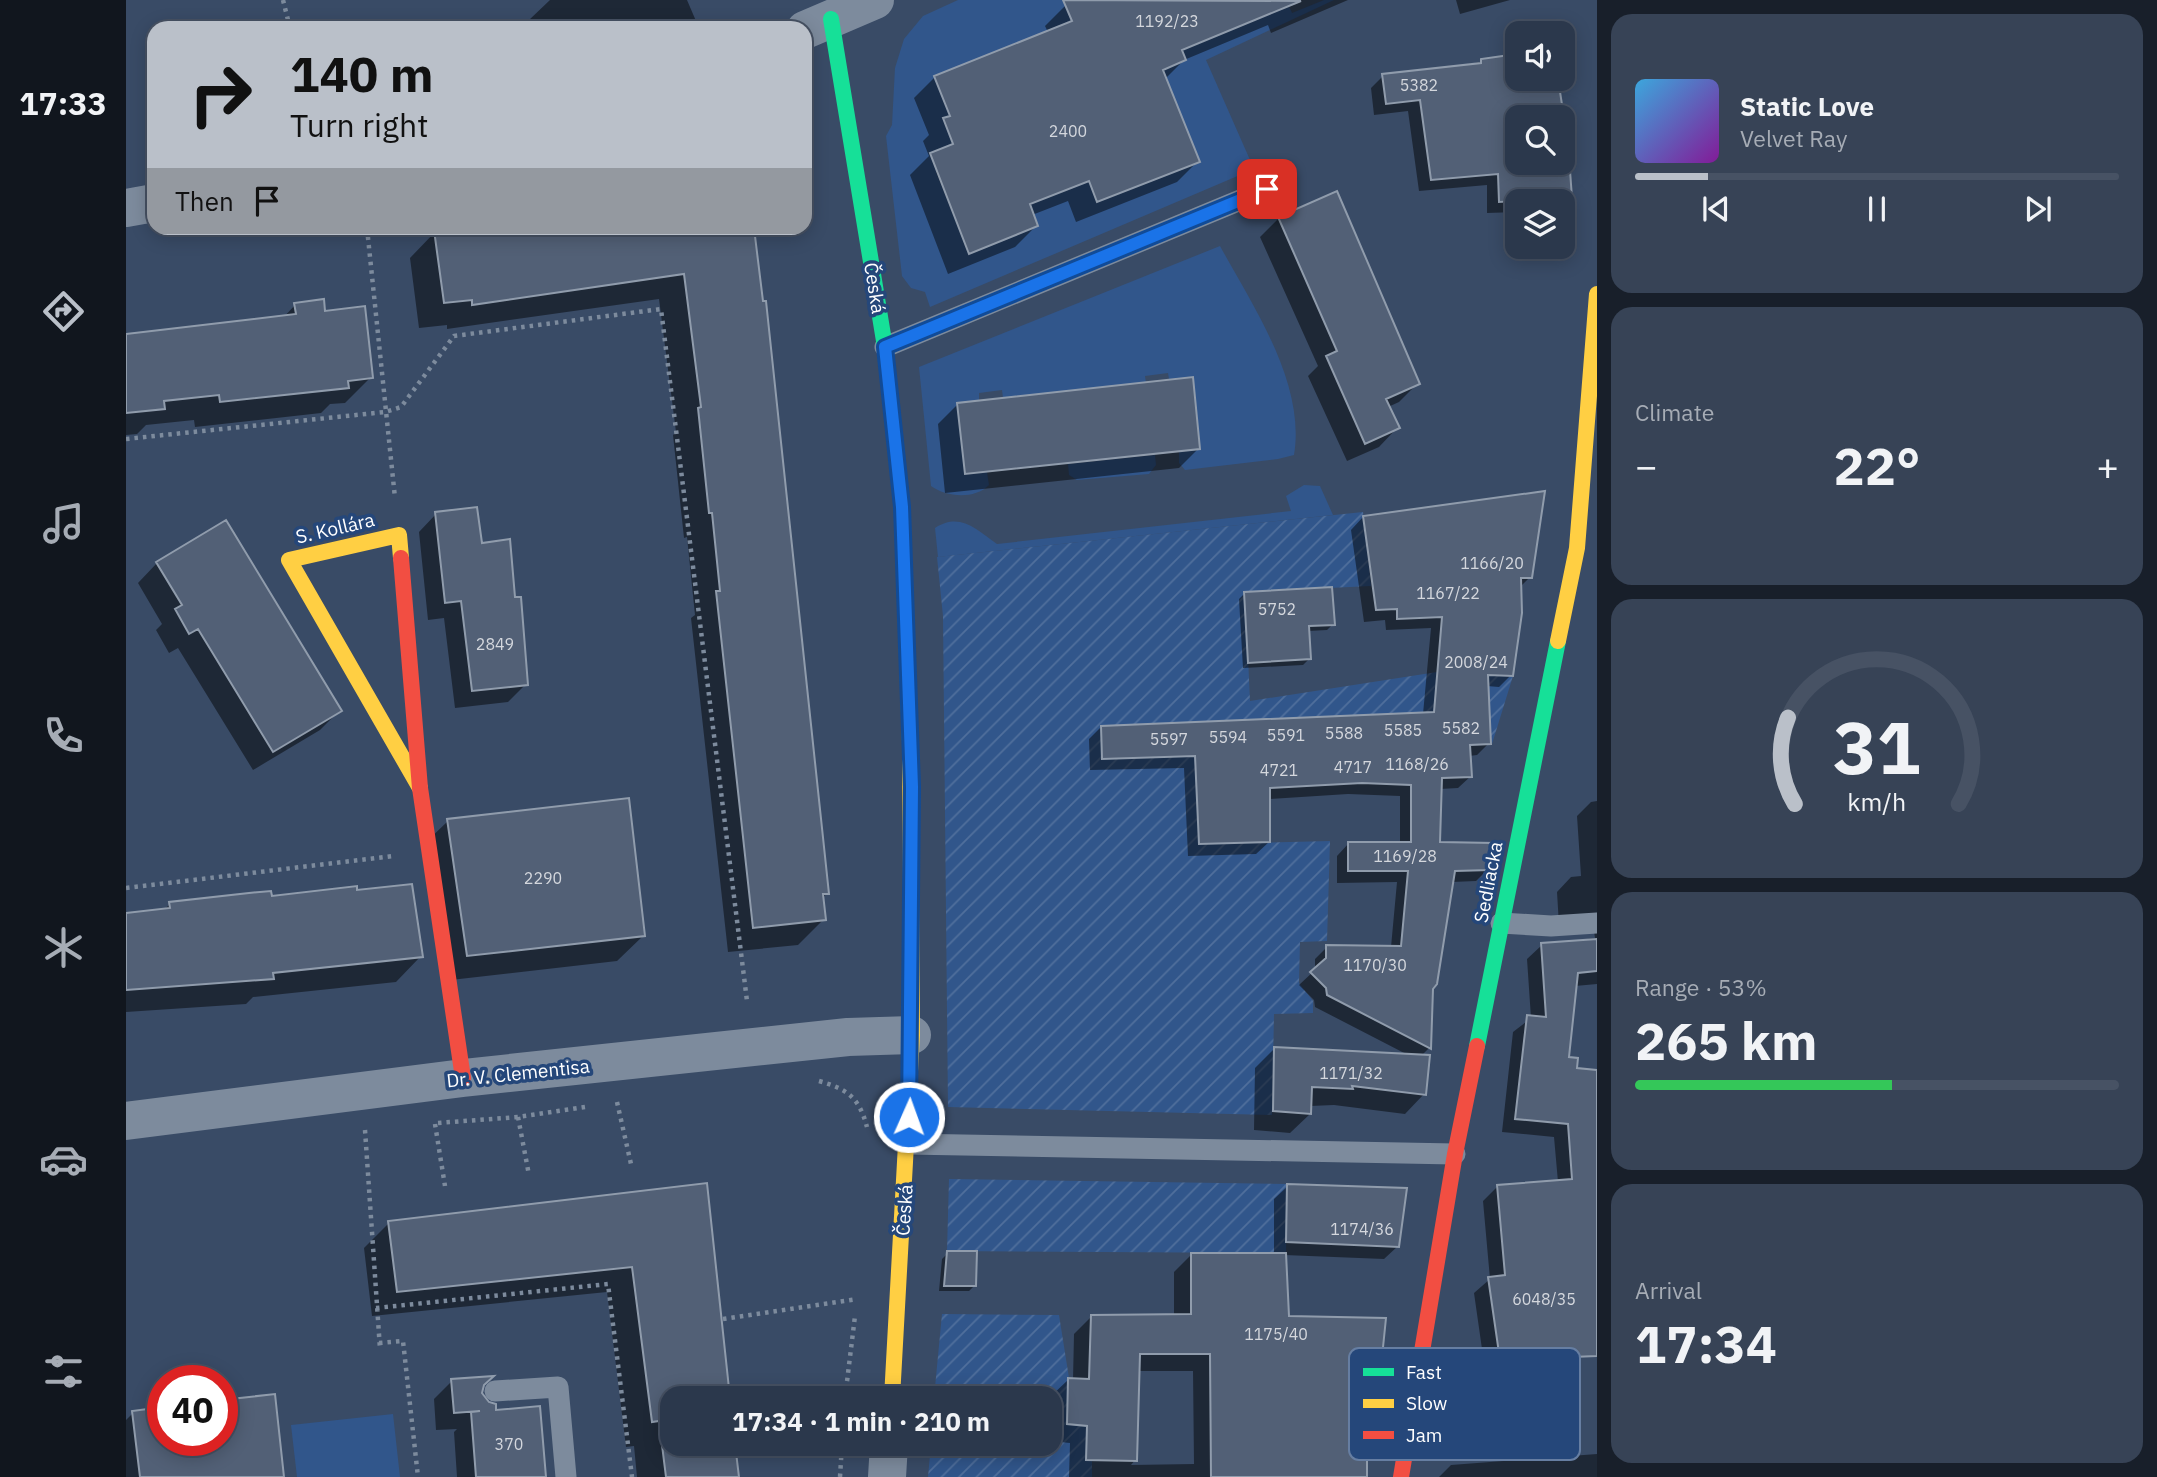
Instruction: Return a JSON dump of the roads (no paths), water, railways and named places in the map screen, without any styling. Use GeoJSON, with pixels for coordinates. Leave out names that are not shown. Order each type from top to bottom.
{"type":"FeatureCollection","features":[{"type":"Feature","properties":{"kind":"street"},"geometry":{"type":"LineString","coordinates":[[818,24],[875,0]]}},
{"type":"Feature","properties":{"kind":"street","name":"Česká"},"geometry":{"type":"LineString","coordinates":[[818,24],[885,347],[902,507],[912,787],[912,1035],[893,1386]]}},
{"type":"Feature","properties":{"kind":"street"},"geometry":{"type":"LineString","coordinates":[[126,208],[147,204]]}},
{"type":"Feature","properties":{"kind":"street","name":"Sedliacka"},"geometry":{"type":"LineString","coordinates":[[1423,1348],[1455,1154],[1501,923],[1587,546],[1597,294]]}},
{"type":"Feature","properties":{"kind":"street","name":"S. Kollára"},"geometry":{"type":"LineString","coordinates":[[420,788],[289,560],[399,535],[420,788],[463,1078]]}},
{"type":"Feature","properties":{"kind":"street","name":"Dr. V. Clementisa"},"geometry":{"type":"LineString","coordinates":[[126,1121],[463,1078],[848,1037],[912,1035]]}},
{"type":"Feature","properties":{"kind":"street"},"geometry":{"type":"LineString","coordinates":[[887,1477],[888,1456]]}},
{"type":"Feature","properties":{"kind":"lane"},"geometry":{"type":"LineString","coordinates":[[885,347],[1267,189]]}},
{"type":"Feature","properties":{"kind":"lane"},"geometry":{"type":"LineString","coordinates":[[1501,923],[1551,926],[1597,923]]}},
{"type":"Feature","properties":{"kind":"lane"},"geometry":{"type":"LineString","coordinates":[[908,1144],[1455,1154]]}},
{"type":"Feature","properties":{"kind":"lane"},"geometry":{"type":"LineString","coordinates":[[495,1391],[558,1387],[566,1477]]}}]}
